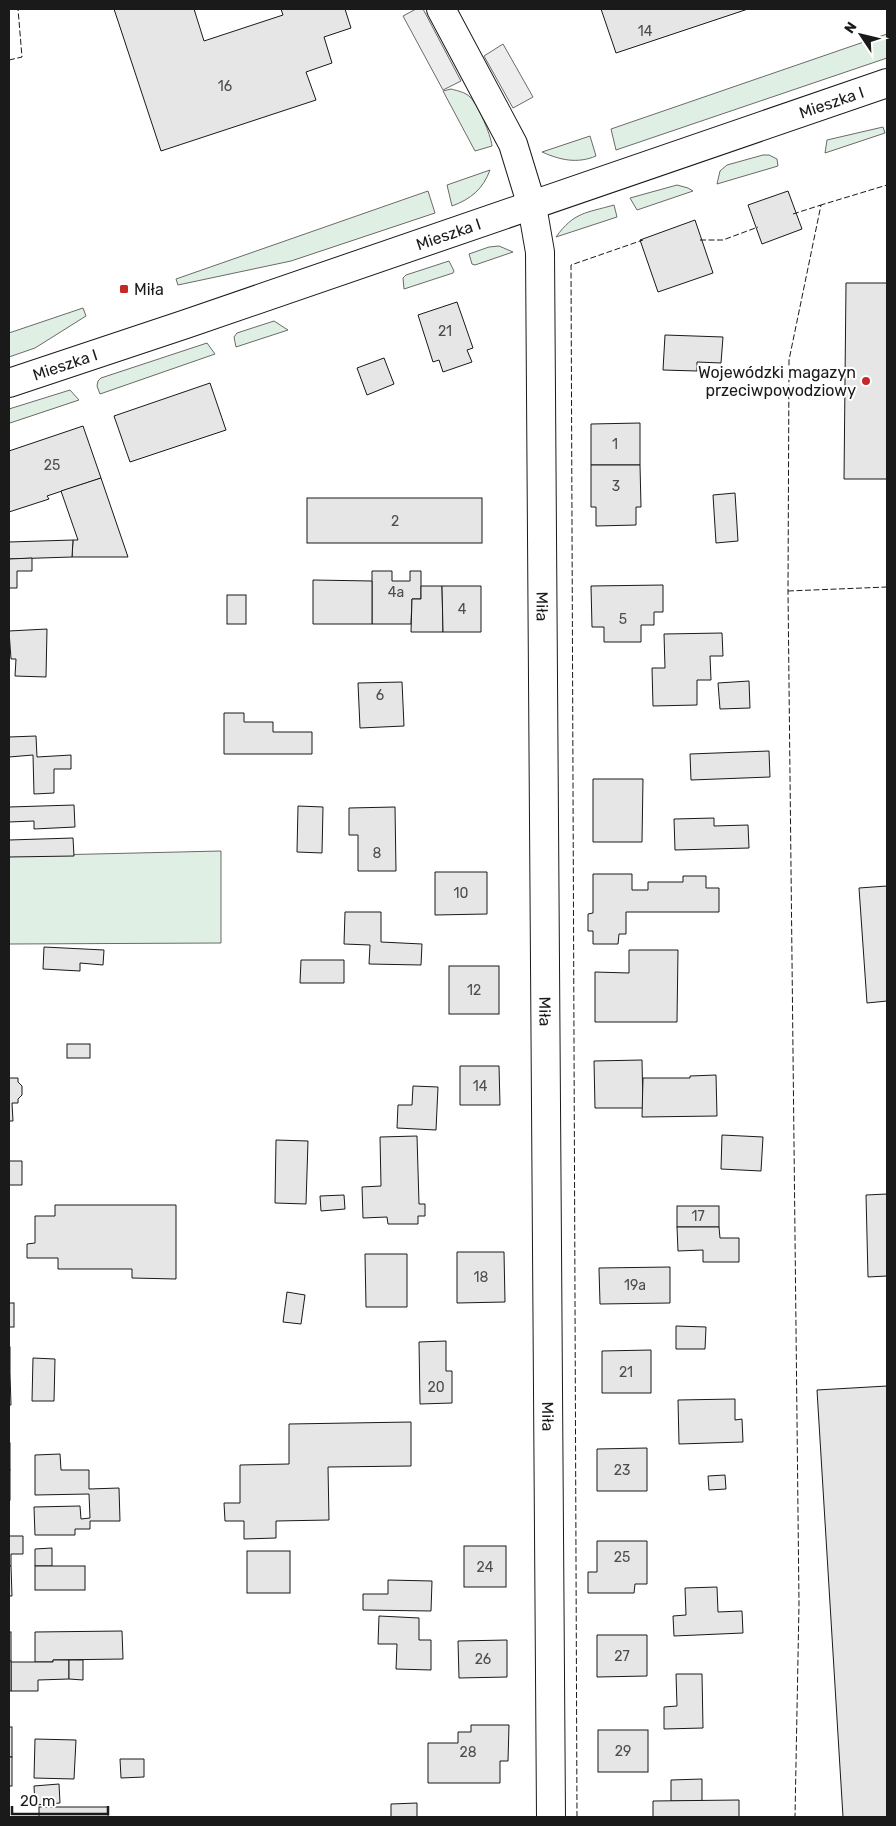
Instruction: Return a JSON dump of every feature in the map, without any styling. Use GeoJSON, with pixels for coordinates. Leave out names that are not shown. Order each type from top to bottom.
{"type":"FeatureCollection","features":[{"type":"Feature","properties":{"kind":"street","name":"Miła"},"geometry":{"type":"LineString","coordinates":[[440,9],[513,144],[532,206],[540,252],[551,1817]]}},
{"type":"Feature","properties":{"kind":"street","name":"Mieszka I"},"geometry":{"type":"LineString","coordinates":[[9,383],[532,206],[887,83]]}},
{"type":"Feature","properties":{"kind":"green space"},"geometry":{"type":"Polygon","coordinates":[[[887,34],[887,58],[616,150],[611,129],[887,34]]]}},
{"type":"Feature","properties":{"kind":"green space"},"geometry":{"type":"Polygon","coordinates":[[[451,89],[466,94],[477,106],[484,120],[492,146],[475,151],[443,91],[451,89]]]}},
{"type":"Feature","properties":{"kind":"green space"},"geometry":{"type":"Polygon","coordinates":[[[883,127],[885,133],[825,153],[827,140],[883,127]]]}},
{"type":"Feature","properties":{"kind":"green space"},"geometry":{"type":"Polygon","coordinates":[[[590,136],[596,156],[582,160],[569,160],[542,152],[590,136]]]}},
{"type":"Feature","properties":{"kind":"green space"},"geometry":{"type":"Polygon","coordinates":[[[769,155],[777,159],[778,166],[717,184],[720,171],[727,165],[769,155]]]}},
{"type":"Feature","properties":{"kind":"green space"},"geometry":{"type":"Polygon","coordinates":[[[490,170],[484,183],[476,192],[452,206],[447,185],[490,170]]]}},
{"type":"Feature","properties":{"kind":"green space"},"geometry":{"type":"Polygon","coordinates":[[[677,185],[693,191],[637,210],[630,198],[677,185]]]}},
{"type":"Feature","properties":{"kind":"green space"},"geometry":{"type":"Polygon","coordinates":[[[428,191],[435,213],[291,261],[178,285],[176,279],[428,191]]]}},
{"type":"Feature","properties":{"kind":"green space"},"geometry":{"type":"Polygon","coordinates":[[[614,205],[617,217],[556,237],[575,218],[588,212],[614,205]]]}},
{"type":"Feature","properties":{"kind":"green space"},"geometry":{"type":"Polygon","coordinates":[[[499,246],[513,252],[475,265],[472,264],[469,254],[489,247],[499,246]]]}},
{"type":"Feature","properties":{"kind":"green space"},"geometry":{"type":"Polygon","coordinates":[[[449,261],[454,271],[453,273],[404,289],[403,278],[406,275],[449,261]]]}},
{"type":"Feature","properties":{"kind":"green space"},"geometry":{"type":"Polygon","coordinates":[[[83,308],[86,316],[35,348],[9,357],[9,333],[83,308]]]}},
{"type":"Feature","properties":{"kind":"green space"},"geometry":{"type":"Polygon","coordinates":[[[274,321],[288,330],[236,347],[234,337],[237,333],[274,321]]]}},
{"type":"Feature","properties":{"kind":"green space"},"geometry":{"type":"Polygon","coordinates":[[[207,343],[215,354],[100,394],[97,386],[101,378],[207,343]]]}},
{"type":"Feature","properties":{"kind":"green space"},"geometry":{"type":"Polygon","coordinates":[[[70,390],[79,400],[9,422],[9,409],[70,390]]]}},
{"type":"Feature","properties":{"kind":"green space"},"geometry":{"type":"Polygon","coordinates":[[[221,851],[221,943],[9,944],[9,856],[221,851]]]}},
{"type":"Feature","properties":{"kind":"shaded area"},"geometry":{"type":"Polygon","coordinates":[[[416,9],[423,9],[461,81],[443,90],[403,16],[416,9]]]}},
{"type":"Feature","properties":{"kind":"shaded area"},"geometry":{"type":"Polygon","coordinates":[[[503,44],[533,97],[513,108],[484,56],[503,44]]]}},
{"type":"Feature","properties":{"kind":"building"},"geometry":{"type":"Polygon","coordinates":[[[114,9],[194,9],[204,41],[283,15],[281,9],[345,9],[351,28],[324,37],[332,63],[306,72],[316,100],[161,151],[114,9]]]}},
{"type":"Feature","properties":{"kind":"building"},"geometry":{"type":"Polygon","coordinates":[[[601,9],[748,9],[616,53],[601,9]]]}},
{"type":"Feature","properties":{"kind":"building"},"geometry":{"type":"Polygon","coordinates":[[[788,191],[802,229],[762,244],[748,205],[788,191]]]}},
{"type":"Feature","properties":{"kind":"building"},"geometry":{"type":"Polygon","coordinates":[[[695,220],[713,273],[658,292],[640,240],[695,220]]]}},
{"type":"Feature","properties":{"kind":"building","name":"Wojewódzki magazyn przeciwpowodziowy"},"geometry":{"type":"Polygon","coordinates":[[[846,283],[887,283],[887,479],[844,479],[846,283]]]}},
{"type":"Feature","properties":{"kind":"building"},"geometry":{"type":"Polygon","coordinates":[[[457,302],[473,348],[467,350],[472,362],[443,372],[439,360],[433,362],[418,315],[457,302]]]}},
{"type":"Feature","properties":{"kind":"building"},"geometry":{"type":"Polygon","coordinates":[[[665,335],[723,337],[721,363],[697,362],[697,371],[663,370],[665,335]]]}},
{"type":"Feature","properties":{"kind":"building"},"geometry":{"type":"Polygon","coordinates":[[[384,358],[394,384],[367,395],[357,368],[384,358]]]}},
{"type":"Feature","properties":{"kind":"building"},"geometry":{"type":"Polygon","coordinates":[[[210,383],[226,430],[130,462],[114,416],[210,383]]]}},
{"type":"Feature","properties":{"kind":"building"},"geometry":{"type":"Polygon","coordinates":[[[640,423],[640,465],[591,465],[591,424],[640,423]]]}},
{"type":"Feature","properties":{"kind":"building"},"geometry":{"type":"Polygon","coordinates":[[[83,426],[101,478],[47,496],[49,499],[9,512],[9,451],[83,426]]]}},
{"type":"Feature","properties":{"kind":"building"},"geometry":{"type":"Polygon","coordinates":[[[591,465],[640,465],[641,507],[636,507],[636,525],[596,526],[596,507],[591,507],[591,465]]]}},
{"type":"Feature","properties":{"kind":"building"},"geometry":{"type":"Polygon","coordinates":[[[101,478],[128,557],[72,557],[73,540],[78,540],[61,491],[101,478]]]}},
{"type":"Feature","properties":{"kind":"building"},"geometry":{"type":"Polygon","coordinates":[[[735,493],[738,541],[716,543],[713,495],[735,493]]]}},
{"type":"Feature","properties":{"kind":"building"},"geometry":{"type":"Polygon","coordinates":[[[307,498],[482,498],[482,543],[307,543],[307,498]]]}},
{"type":"Feature","properties":{"kind":"building"},"geometry":{"type":"Polygon","coordinates":[[[73,540],[72,557],[9,559],[9,542],[73,540]]]}},
{"type":"Feature","properties":{"kind":"building"},"geometry":{"type":"Polygon","coordinates":[[[32,558],[32,571],[17,571],[17,588],[9,588],[9,559],[32,558]]]}},
{"type":"Feature","properties":{"kind":"building"},"geometry":{"type":"Polygon","coordinates":[[[372,571],[392,571],[392,581],[410,581],[410,571],[421,571],[421,599],[412,599],[411,624],[372,624],[372,571]]]}},
{"type":"Feature","properties":{"kind":"building"},"geometry":{"type":"Polygon","coordinates":[[[313,580],[372,581],[372,624],[313,624],[313,580]]]}},
{"type":"Feature","properties":{"kind":"building"},"geometry":{"type":"Polygon","coordinates":[[[663,585],[663,612],[654,612],[654,625],[641,625],[641,642],[604,642],[604,627],[592,627],[591,586],[663,585]]]}},
{"type":"Feature","properties":{"kind":"building"},"geometry":{"type":"Polygon","coordinates":[[[421,586],[442,586],[443,632],[411,632],[412,599],[421,599],[421,586]]]}},
{"type":"Feature","properties":{"kind":"building"},"geometry":{"type":"Polygon","coordinates":[[[442,586],[481,586],[481,632],[443,632],[442,586]]]}},
{"type":"Feature","properties":{"kind":"building"},"geometry":{"type":"Polygon","coordinates":[[[227,595],[246,595],[246,624],[227,624],[227,595]]]}},
{"type":"Feature","properties":{"kind":"building"},"geometry":{"type":"Polygon","coordinates":[[[47,629],[46,677],[15,676],[16,659],[11,659],[9,631],[47,629]]]}},
{"type":"Feature","properties":{"kind":"building"},"geometry":{"type":"Polygon","coordinates":[[[722,633],[723,656],[710,656],[711,680],[697,680],[697,705],[653,706],[652,668],[665,668],[664,634],[722,633]]]}},
{"type":"Feature","properties":{"kind":"building"},"geometry":{"type":"Polygon","coordinates":[[[749,681],[750,708],[720,709],[718,683],[749,681]]]}},
{"type":"Feature","properties":{"kind":"building"},"geometry":{"type":"Polygon","coordinates":[[[402,682],[404,726],[360,728],[358,683],[402,682]]]}},
{"type":"Feature","properties":{"kind":"building"},"geometry":{"type":"Polygon","coordinates":[[[224,713],[244,713],[244,722],[273,722],[273,732],[312,732],[312,754],[224,754],[224,713]]]}},
{"type":"Feature","properties":{"kind":"building"},"geometry":{"type":"Polygon","coordinates":[[[36,736],[37,757],[71,755],[71,769],[54,769],[54,793],[34,794],[33,755],[9,757],[9,737],[36,736]]]}},
{"type":"Feature","properties":{"kind":"building"},"geometry":{"type":"Polygon","coordinates":[[[769,751],[770,777],[691,780],[690,754],[769,751]]]}},
{"type":"Feature","properties":{"kind":"building"},"geometry":{"type":"Polygon","coordinates":[[[593,779],[643,779],[642,842],[593,842],[593,779]]]}},
{"type":"Feature","properties":{"kind":"building"},"geometry":{"type":"Polygon","coordinates":[[[74,805],[75,827],[34,829],[34,821],[9,822],[9,807],[74,805]]]}},
{"type":"Feature","properties":{"kind":"building"},"geometry":{"type":"Polygon","coordinates":[[[298,806],[323,807],[322,853],[297,852],[298,806]]]}},
{"type":"Feature","properties":{"kind":"building"},"geometry":{"type":"Polygon","coordinates":[[[395,807],[396,871],[358,871],[358,835],[349,835],[349,808],[395,807]]]}},
{"type":"Feature","properties":{"kind":"building"},"geometry":{"type":"Polygon","coordinates":[[[714,818],[714,826],[748,825],[749,848],[675,850],[674,819],[714,818]]]}},
{"type":"Feature","properties":{"kind":"building"},"geometry":{"type":"Polygon","coordinates":[[[73,838],[74,856],[9,857],[9,840],[73,838]]]}},
{"type":"Feature","properties":{"kind":"building"},"geometry":{"type":"Polygon","coordinates":[[[435,872],[487,872],[487,914],[435,915],[435,872]]]}},
{"type":"Feature","properties":{"kind":"building"},"geometry":{"type":"Polygon","coordinates":[[[593,874],[632,874],[632,890],[648,890],[648,882],[683,882],[683,876],[706,876],[706,888],[719,888],[719,912],[626,912],[626,934],[619,934],[618,944],[593,944],[593,931],[588,931],[588,914],[593,913],[593,874]]]}},
{"type":"Feature","properties":{"kind":"building"},"geometry":{"type":"Polygon","coordinates":[[[887,886],[887,1001],[867,1003],[859,888],[887,886]]]}},
{"type":"Feature","properties":{"kind":"building"},"geometry":{"type":"Polygon","coordinates":[[[345,912],[381,912],[381,942],[422,944],[421,965],[369,964],[370,945],[344,944],[345,912]]]}},
{"type":"Feature","properties":{"kind":"building"},"geometry":{"type":"Polygon","coordinates":[[[44,947],[104,950],[103,965],[80,963],[80,971],[43,969],[44,947]]]}},
{"type":"Feature","properties":{"kind":"building"},"geometry":{"type":"Polygon","coordinates":[[[629,950],[678,950],[677,1022],[595,1022],[595,972],[629,973],[629,950]]]}},
{"type":"Feature","properties":{"kind":"building"},"geometry":{"type":"Polygon","coordinates":[[[301,960],[344,960],[344,983],[300,983],[301,960]]]}},
{"type":"Feature","properties":{"kind":"building"},"geometry":{"type":"Polygon","coordinates":[[[449,966],[499,966],[499,1014],[449,1014],[449,966]]]}},
{"type":"Feature","properties":{"kind":"building"},"geometry":{"type":"Polygon","coordinates":[[[67,1044],[90,1044],[90,1058],[67,1058],[67,1044]]]}},
{"type":"Feature","properties":{"kind":"building"},"geometry":{"type":"Polygon","coordinates":[[[642,1060],[643,1108],[595,1108],[594,1061],[642,1060]]]}},
{"type":"Feature","properties":{"kind":"building"},"geometry":{"type":"Polygon","coordinates":[[[460,1066],[499,1066],[500,1105],[460,1105],[460,1066]]]}},
{"type":"Feature","properties":{"kind":"building"},"geometry":{"type":"Polygon","coordinates":[[[716,1075],[717,1116],[642,1117],[643,1078],[690,1078],[690,1076],[716,1075]]]}},
{"type":"Feature","properties":{"kind":"building"},"geometry":{"type":"Polygon","coordinates":[[[9,1078],[18,1078],[18,1082],[22,1086],[22,1095],[18,1099],[18,1103],[12,1103],[13,1121],[9,1121],[9,1078]]]}},
{"type":"Feature","properties":{"kind":"building"},"geometry":{"type":"Polygon","coordinates":[[[413,1086],[438,1087],[436,1130],[397,1128],[398,1105],[412,1105],[413,1086]]]}},
{"type":"Feature","properties":{"kind":"building"},"geometry":{"type":"Polygon","coordinates":[[[722,1135],[763,1137],[761,1171],[721,1169],[722,1135]]]}},
{"type":"Feature","properties":{"kind":"building"},"geometry":{"type":"Polygon","coordinates":[[[417,1136],[419,1204],[425,1204],[425,1216],[418,1216],[418,1224],[388,1224],[387,1217],[363,1218],[362,1187],[381,1186],[380,1137],[417,1136]]]}},
{"type":"Feature","properties":{"kind":"building"},"geometry":{"type":"Polygon","coordinates":[[[276,1140],[308,1141],[306,1204],[275,1203],[276,1140]]]}},
{"type":"Feature","properties":{"kind":"building"},"geometry":{"type":"Polygon","coordinates":[[[9,1161],[22,1161],[22,1185],[9,1185],[9,1161]]]}},
{"type":"Feature","properties":{"kind":"building"},"geometry":{"type":"Polygon","coordinates":[[[887,1194],[887,1276],[868,1277],[866,1195],[887,1194]]]}},
{"type":"Feature","properties":{"kind":"building"},"geometry":{"type":"Polygon","coordinates":[[[344,1195],[345,1209],[321,1211],[320,1196],[344,1195]]]}},
{"type":"Feature","properties":{"kind":"building"},"geometry":{"type":"Polygon","coordinates":[[[55,1205],[176,1205],[176,1279],[132,1278],[132,1269],[58,1269],[58,1258],[27,1258],[27,1244],[35,1243],[35,1216],[55,1216],[55,1205]]]}},
{"type":"Feature","properties":{"kind":"building"},"geometry":{"type":"Polygon","coordinates":[[[677,1206],[719,1206],[719,1227],[677,1227],[677,1206]]]}},
{"type":"Feature","properties":{"kind":"building"},"geometry":{"type":"Polygon","coordinates":[[[677,1227],[719,1227],[720,1238],[739,1238],[739,1262],[703,1262],[703,1250],[678,1251],[677,1227]]]}},
{"type":"Feature","properties":{"kind":"building"},"geometry":{"type":"Polygon","coordinates":[[[457,1252],[504,1252],[505,1302],[457,1303],[457,1252]]]}},
{"type":"Feature","properties":{"kind":"building"},"geometry":{"type":"Polygon","coordinates":[[[365,1254],[407,1254],[407,1307],[366,1307],[365,1254]]]}},
{"type":"Feature","properties":{"kind":"building"},"geometry":{"type":"Polygon","coordinates":[[[670,1267],[670,1303],[600,1304],[599,1268],[670,1267]]]}},
{"type":"Feature","properties":{"kind":"building"},"geometry":{"type":"Polygon","coordinates":[[[287,1292],[305,1295],[301,1324],[283,1322],[287,1292]]]}},
{"type":"Feature","properties":{"kind":"building"},"geometry":{"type":"Polygon","coordinates":[[[9,1303],[14,1303],[14,1327],[9,1327],[9,1303]]]}},
{"type":"Feature","properties":{"kind":"building"},"geometry":{"type":"Polygon","coordinates":[[[676,1326],[706,1327],[705,1349],[676,1349],[676,1326]]]}},
{"type":"Feature","properties":{"kind":"building"},"geometry":{"type":"Polygon","coordinates":[[[446,1341],[446,1371],[452,1371],[452,1403],[420,1404],[419,1342],[446,1341]]]}},
{"type":"Feature","properties":{"kind":"building"},"geometry":{"type":"Polygon","coordinates":[[[10,1347],[10,1374],[9,1374],[10,1347]]]}},
{"type":"Feature","properties":{"kind":"building"},"geometry":{"type":"Polygon","coordinates":[[[651,1350],[651,1393],[602,1393],[602,1351],[651,1350]]]}},
{"type":"Feature","properties":{"kind":"building"},"geometry":{"type":"Polygon","coordinates":[[[33,1358],[55,1359],[54,1401],[32,1401],[33,1358]]]}},
{"type":"Feature","properties":{"kind":"building"},"geometry":{"type":"Polygon","coordinates":[[[10,1374],[11,1405],[9,1405],[10,1374]]]}},
{"type":"Feature","properties":{"kind":"building"},"geometry":{"type":"Polygon","coordinates":[[[887,1386],[887,1817],[843,1817],[817,1390],[887,1386]]]}},
{"type":"Feature","properties":{"kind":"building"},"geometry":{"type":"Polygon","coordinates":[[[735,1399],[735,1420],[742,1419],[743,1442],[679,1444],[678,1400],[735,1399]]]}},
{"type":"Feature","properties":{"kind":"building"},"geometry":{"type":"Polygon","coordinates":[[[411,1422],[411,1466],[328,1467],[329,1520],[276,1521],[276,1538],[244,1539],[244,1521],[225,1521],[224,1503],[240,1503],[240,1465],[289,1464],[289,1424],[411,1422]]]}},
{"type":"Feature","properties":{"kind":"building"},"geometry":{"type":"Polygon","coordinates":[[[10,1443],[10,1470],[9,1470],[10,1443]]]}},
{"type":"Feature","properties":{"kind":"building"},"geometry":{"type":"Polygon","coordinates":[[[647,1448],[647,1491],[597,1491],[597,1449],[647,1448]]]}},
{"type":"Feature","properties":{"kind":"building"},"geometry":{"type":"Polygon","coordinates":[[[60,1454],[61,1470],[89,1470],[89,1489],[119,1488],[120,1521],[90,1521],[90,1529],[75,1529],[75,1535],[35,1535],[34,1507],[80,1506],[81,1519],[90,1518],[89,1494],[35,1495],[35,1455],[60,1454]]]}},
{"type":"Feature","properties":{"kind":"building"},"geometry":{"type":"Polygon","coordinates":[[[10,1470],[10,1500],[9,1500],[10,1470]]]}},
{"type":"Feature","properties":{"kind":"building"},"geometry":{"type":"Polygon","coordinates":[[[725,1475],[726,1489],[709,1490],[708,1476],[725,1475]]]}},
{"type":"Feature","properties":{"kind":"building"},"geometry":{"type":"Polygon","coordinates":[[[9,1536],[23,1536],[23,1554],[11,1554],[11,1566],[9,1566],[9,1536]]]}},
{"type":"Feature","properties":{"kind":"building"},"geometry":{"type":"Polygon","coordinates":[[[597,1541],[647,1541],[647,1584],[635,1584],[634,1593],[588,1593],[588,1572],[597,1572],[597,1541]]]}},
{"type":"Feature","properties":{"kind":"building"},"geometry":{"type":"Polygon","coordinates":[[[464,1546],[506,1546],[506,1587],[464,1587],[464,1546]]]}},
{"type":"Feature","properties":{"kind":"building"},"geometry":{"type":"Polygon","coordinates":[[[52,1548],[52,1566],[35,1566],[35,1549],[52,1548]]]}},
{"type":"Feature","properties":{"kind":"building"},"geometry":{"type":"Polygon","coordinates":[[[247,1551],[290,1551],[290,1593],[247,1593],[247,1551]]]}},
{"type":"Feature","properties":{"kind":"building"},"geometry":{"type":"Polygon","coordinates":[[[9,1566],[11,1566],[12,1596],[9,1596],[9,1566]]]}},
{"type":"Feature","properties":{"kind":"building"},"geometry":{"type":"Polygon","coordinates":[[[35,1566],[85,1566],[85,1590],[35,1590],[35,1566]]]}},
{"type":"Feature","properties":{"kind":"building"},"geometry":{"type":"Polygon","coordinates":[[[388,1580],[432,1581],[431,1611],[363,1610],[363,1594],[388,1594],[388,1580]]]}},
{"type":"Feature","properties":{"kind":"building"},"geometry":{"type":"Polygon","coordinates":[[[717,1587],[718,1612],[742,1611],[743,1633],[674,1636],[673,1616],[686,1615],[685,1588],[717,1587]]]}},
{"type":"Feature","properties":{"kind":"building"},"geometry":{"type":"Polygon","coordinates":[[[379,1616],[419,1618],[419,1640],[431,1640],[431,1670],[396,1669],[397,1644],[378,1644],[379,1616]]]}},
{"type":"Feature","properties":{"kind":"building"},"geometry":{"type":"Polygon","coordinates":[[[122,1631],[123,1659],[35,1662],[35,1632],[122,1631]]]}},
{"type":"Feature","properties":{"kind":"building"},"geometry":{"type":"Polygon","coordinates":[[[9,1632],[11,1632],[11,1661],[9,1661],[9,1632]]]}},
{"type":"Feature","properties":{"kind":"building"},"geometry":{"type":"Polygon","coordinates":[[[597,1635],[647,1635],[647,1676],[597,1677],[597,1635]]]}},
{"type":"Feature","properties":{"kind":"building"},"geometry":{"type":"Polygon","coordinates":[[[507,1640],[507,1677],[459,1678],[458,1641],[507,1640]]]}},
{"type":"Feature","properties":{"kind":"building"},"geometry":{"type":"Polygon","coordinates":[[[53,1660],[69,1660],[69,1679],[38,1680],[38,1691],[11,1691],[11,1662],[53,1662],[53,1660]]]}},
{"type":"Feature","properties":{"kind":"building"},"geometry":{"type":"Polygon","coordinates":[[[69,1660],[83,1660],[83,1680],[69,1679],[69,1660]]]}},
{"type":"Feature","properties":{"kind":"building"},"geometry":{"type":"Polygon","coordinates":[[[9,1661],[11,1661],[11,1691],[9,1691],[9,1661]]]}},
{"type":"Feature","properties":{"kind":"building"},"geometry":{"type":"Polygon","coordinates":[[[676,1674],[702,1674],[703,1728],[664,1729],[664,1707],[677,1706],[676,1674]]]}},
{"type":"Feature","properties":{"kind":"building"},"geometry":{"type":"Polygon","coordinates":[[[471,1725],[509,1725],[508,1761],[500,1761],[500,1783],[428,1783],[428,1743],[458,1743],[458,1732],[471,1732],[471,1725]]]}},
{"type":"Feature","properties":{"kind":"building"},"geometry":{"type":"Polygon","coordinates":[[[9,1727],[12,1727],[12,1757],[9,1757],[9,1727]]]}},
{"type":"Feature","properties":{"kind":"building"},"geometry":{"type":"Polygon","coordinates":[[[598,1730],[648,1730],[648,1772],[598,1772],[598,1730]]]}},
{"type":"Feature","properties":{"kind":"building"},"geometry":{"type":"Polygon","coordinates":[[[35,1739],[76,1740],[74,1779],[34,1778],[35,1739]]]}},
{"type":"Feature","properties":{"kind":"building"},"geometry":{"type":"Polygon","coordinates":[[[9,1757],[12,1757],[12,1786],[9,1786],[9,1757]]]}},
{"type":"Feature","properties":{"kind":"building"},"geometry":{"type":"Polygon","coordinates":[[[120,1759],[144,1759],[144,1777],[121,1778],[120,1759]]]}},
{"type":"Feature","properties":{"kind":"building"},"geometry":{"type":"Polygon","coordinates":[[[702,1779],[702,1801],[671,1801],[671,1780],[702,1779]]]}},
{"type":"Feature","properties":{"kind":"building"},"geometry":{"type":"Polygon","coordinates":[[[59,1784],[60,1803],[35,1805],[34,1786],[59,1784]]]}},
{"type":"Feature","properties":{"kind":"building"},"geometry":{"type":"Polygon","coordinates":[[[739,1800],[739,1817],[653,1817],[653,1801],[739,1800]]]}},
{"type":"Feature","properties":{"kind":"building"},"geometry":{"type":"Polygon","coordinates":[[[417,1803],[417,1817],[391,1817],[391,1804],[417,1803]]]}},
{"type":"Feature","properties":{"kind":"building"},"geometry":{"type":"Polygon","coordinates":[[[39,1807],[108,1807],[108,1817],[39,1817],[39,1807]]]}},
{"type":"Feature","properties":{"kind":"fence"},"geometry":{"type":"LineString","coordinates":[[9,60],[22,57],[18,9]]}},
{"type":"Feature","properties":{"kind":"fence"},"geometry":{"type":"LineString","coordinates":[[820,206],[887,185]]}},
{"type":"Feature","properties":{"kind":"fence"},"geometry":{"type":"LineString","coordinates":[[793,214],[821,205],[789,360],[788,591],[799,1604],[795,1817]]}},
{"type":"Feature","properties":{"kind":"fence"},"geometry":{"type":"LineString","coordinates":[[700,240],[723,240],[758,227]]}},
{"type":"Feature","properties":{"kind":"fence"},"geometry":{"type":"LineString","coordinates":[[577,1817],[571,265],[643,240]]}},
{"type":"Feature","properties":{"kind":"fence"},"geometry":{"type":"LineString","coordinates":[[788,591],[887,587]]}},
{"type":"Feature","properties":{"kind":"place","name":"Miła"},"geometry":{"type":"Point","coordinates":[124,289]}},
{"type":"Feature","properties":{"kind":"place","name":"Wojewódzki magazyn przeciwpowodziowy"},"geometry":{"type":"Point","coordinates":[866,381]}}]}
